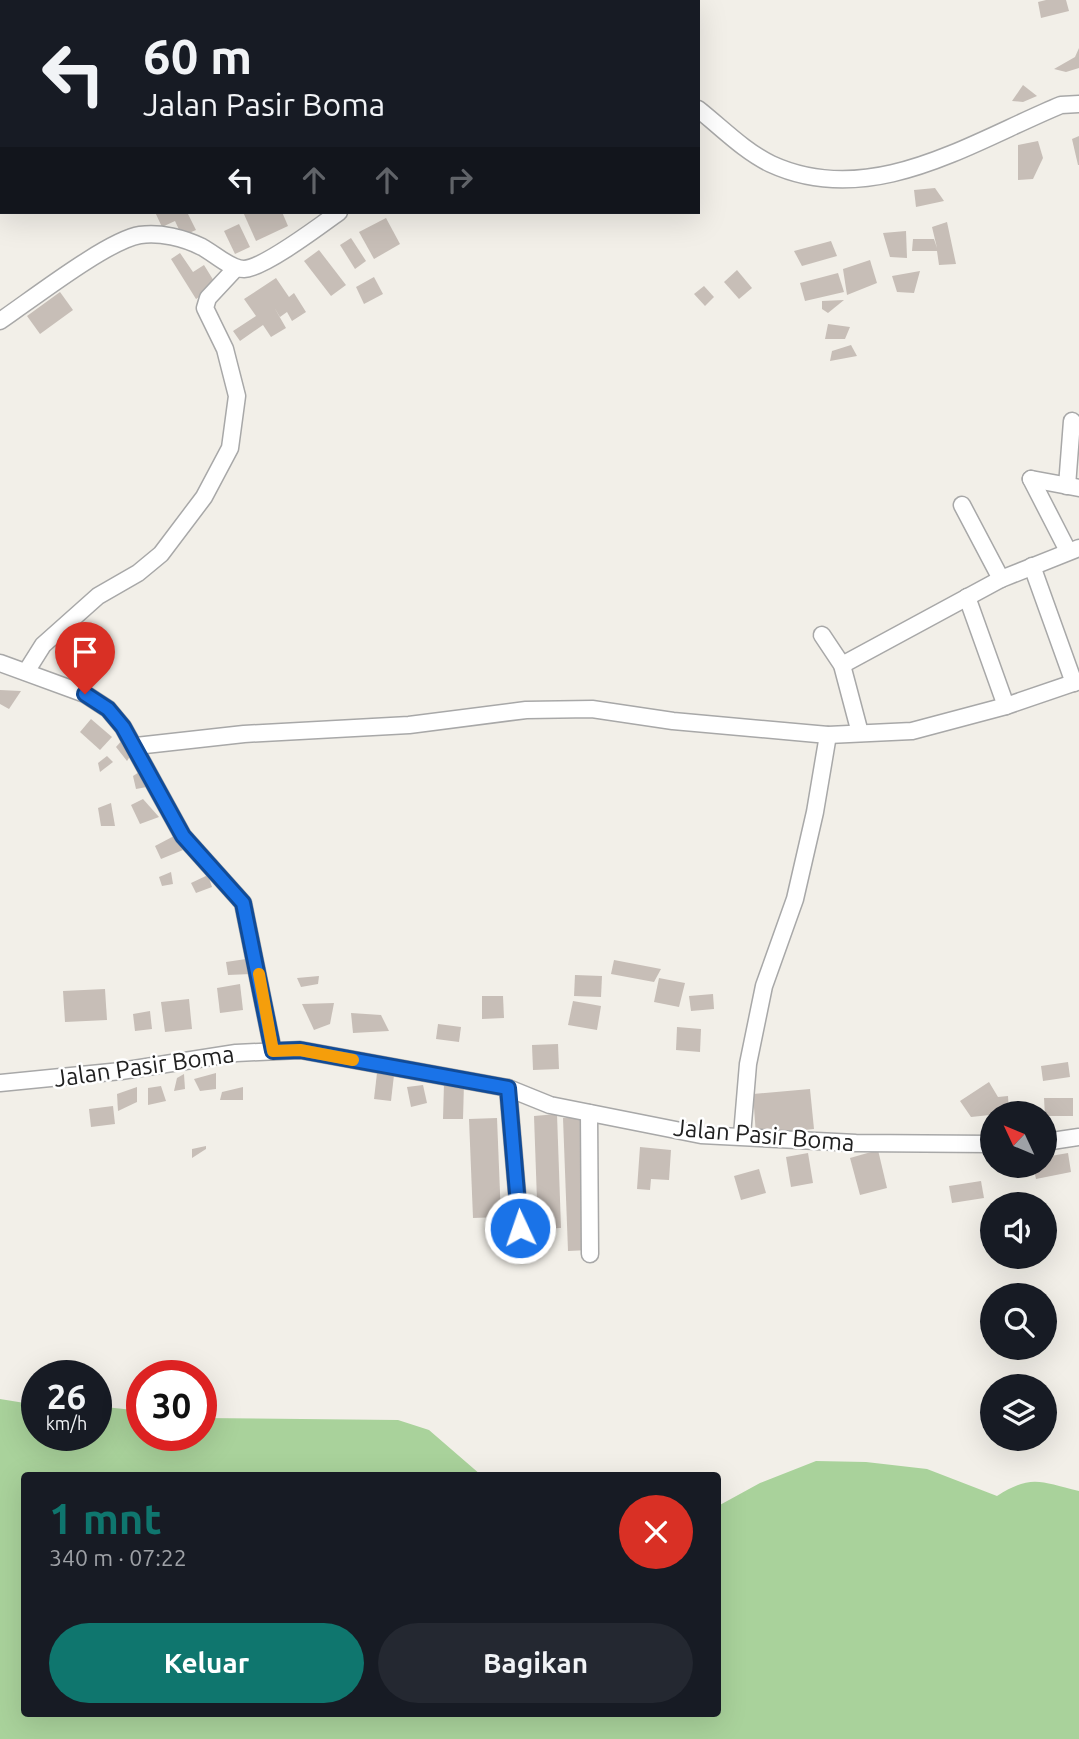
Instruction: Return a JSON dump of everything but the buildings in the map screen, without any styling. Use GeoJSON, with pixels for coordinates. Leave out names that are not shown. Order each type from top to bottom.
{"type":"FeatureCollection","features":[{"type":"Feature","properties":{"kind":"street"},"geometry":{"type":"LineString","coordinates":[[700,111],[741,145],[770,163],[801,175],[857,180],[895,174],[928,164],[1061,106],[1079,104]]}},
{"type":"Feature","properties":{"kind":"street"},"geometry":{"type":"LineString","coordinates":[[0,320],[103,251],[136,236],[163,235],[185,240],[236,268],[247,269],[336,214]]}},
{"type":"Feature","properties":{"kind":"street"},"geometry":{"type":"LineString","coordinates":[[26,672],[43,645],[98,596],[138,573],[161,554],[204,497],[230,448],[237,396],[225,349],[205,308],[208,298],[236,268]]}},
{"type":"Feature","properties":{"kind":"street"},"geometry":{"type":"LineString","coordinates":[[842,665],[1001,579],[1074,550],[1031,479],[1073,487],[1072,421]]}},
{"type":"Feature","properties":{"kind":"street"},"geometry":{"type":"LineString","coordinates":[[962,505],[1001,579]]}},
{"type":"Feature","properties":{"kind":"street"},"geometry":{"type":"LineString","coordinates":[[136,746],[244,734],[409,725],[526,710],[592,709],[673,721],[828,735],[912,731],[1006,706],[1076,682],[1032,566]]}},
{"type":"Feature","properties":{"kind":"street"},"geometry":{"type":"LineString","coordinates":[[967,597],[1006,706]]}},
{"type":"Feature","properties":{"kind":"street"},"geometry":{"type":"LineString","coordinates":[[822,635],[842,665],[860,733]]}},
{"type":"Feature","properties":{"kind":"street"},"geometry":{"type":"LineString","coordinates":[[0,663],[98,702],[108,709],[136,746],[183,836],[243,903],[273,1051]]}},
{"type":"Feature","properties":{"kind":"street"},"geometry":{"type":"LineString","coordinates":[[742,1135],[748,1064],[764,986],[795,899],[815,813],[828,735]]}},
{"type":"Feature","properties":{"kind":"street","name":"Jalan Pasir Boma"},"geometry":{"type":"LineString","coordinates":[[0,1083],[121,1071],[236,1053],[300,1050],[508,1088],[550,1105],[701,1135],[742,1135],[856,1143],[980,1144]]}},
{"type":"Feature","properties":{"kind":"street"},"geometry":{"type":"LineString","coordinates":[[508,1088],[520,1228]]}},
{"type":"Feature","properties":{"kind":"street"},"geometry":{"type":"LineString","coordinates":[[589,1113],[590,1254]]}},
{"type":"Feature","properties":{"kind":"street"},"geometry":{"type":"LineString","coordinates":[[1057,1140],[1079,1137]]}},
{"type":"Feature","properties":{"kind":"green space"},"geometry":{"type":"Polygon","coordinates":[[[0,1399],[21,1402],[21,1451],[112,1451],[112,1408],[126,1409],[126,1451],[217,1451],[217,1418],[398,1420],[429,1430],[478,1472],[21,1472],[21,1717],[721,1717],[721,1504],[760,1483],[816,1461],[866,1462],[927,1469],[997,1496],[1028,1482],[1079,1491],[1079,1739],[0,1739],[0,1399]]]}},
{"type":"Feature","properties":{"kind":"slow traffic"},"geometry":{"type":"LineString","coordinates":[[259,974],[273,1051],[300,1050],[353,1060]]}},
{"type":"Feature","properties":{"kind":"route"},"geometry":{"type":"LineString","coordinates":[[85,694],[108,709],[123,727],[136,746],[183,836],[196,854],[243,903],[248,914],[273,1051],[300,1050],[508,1088],[514,1132],[520,1228]]}}]}
